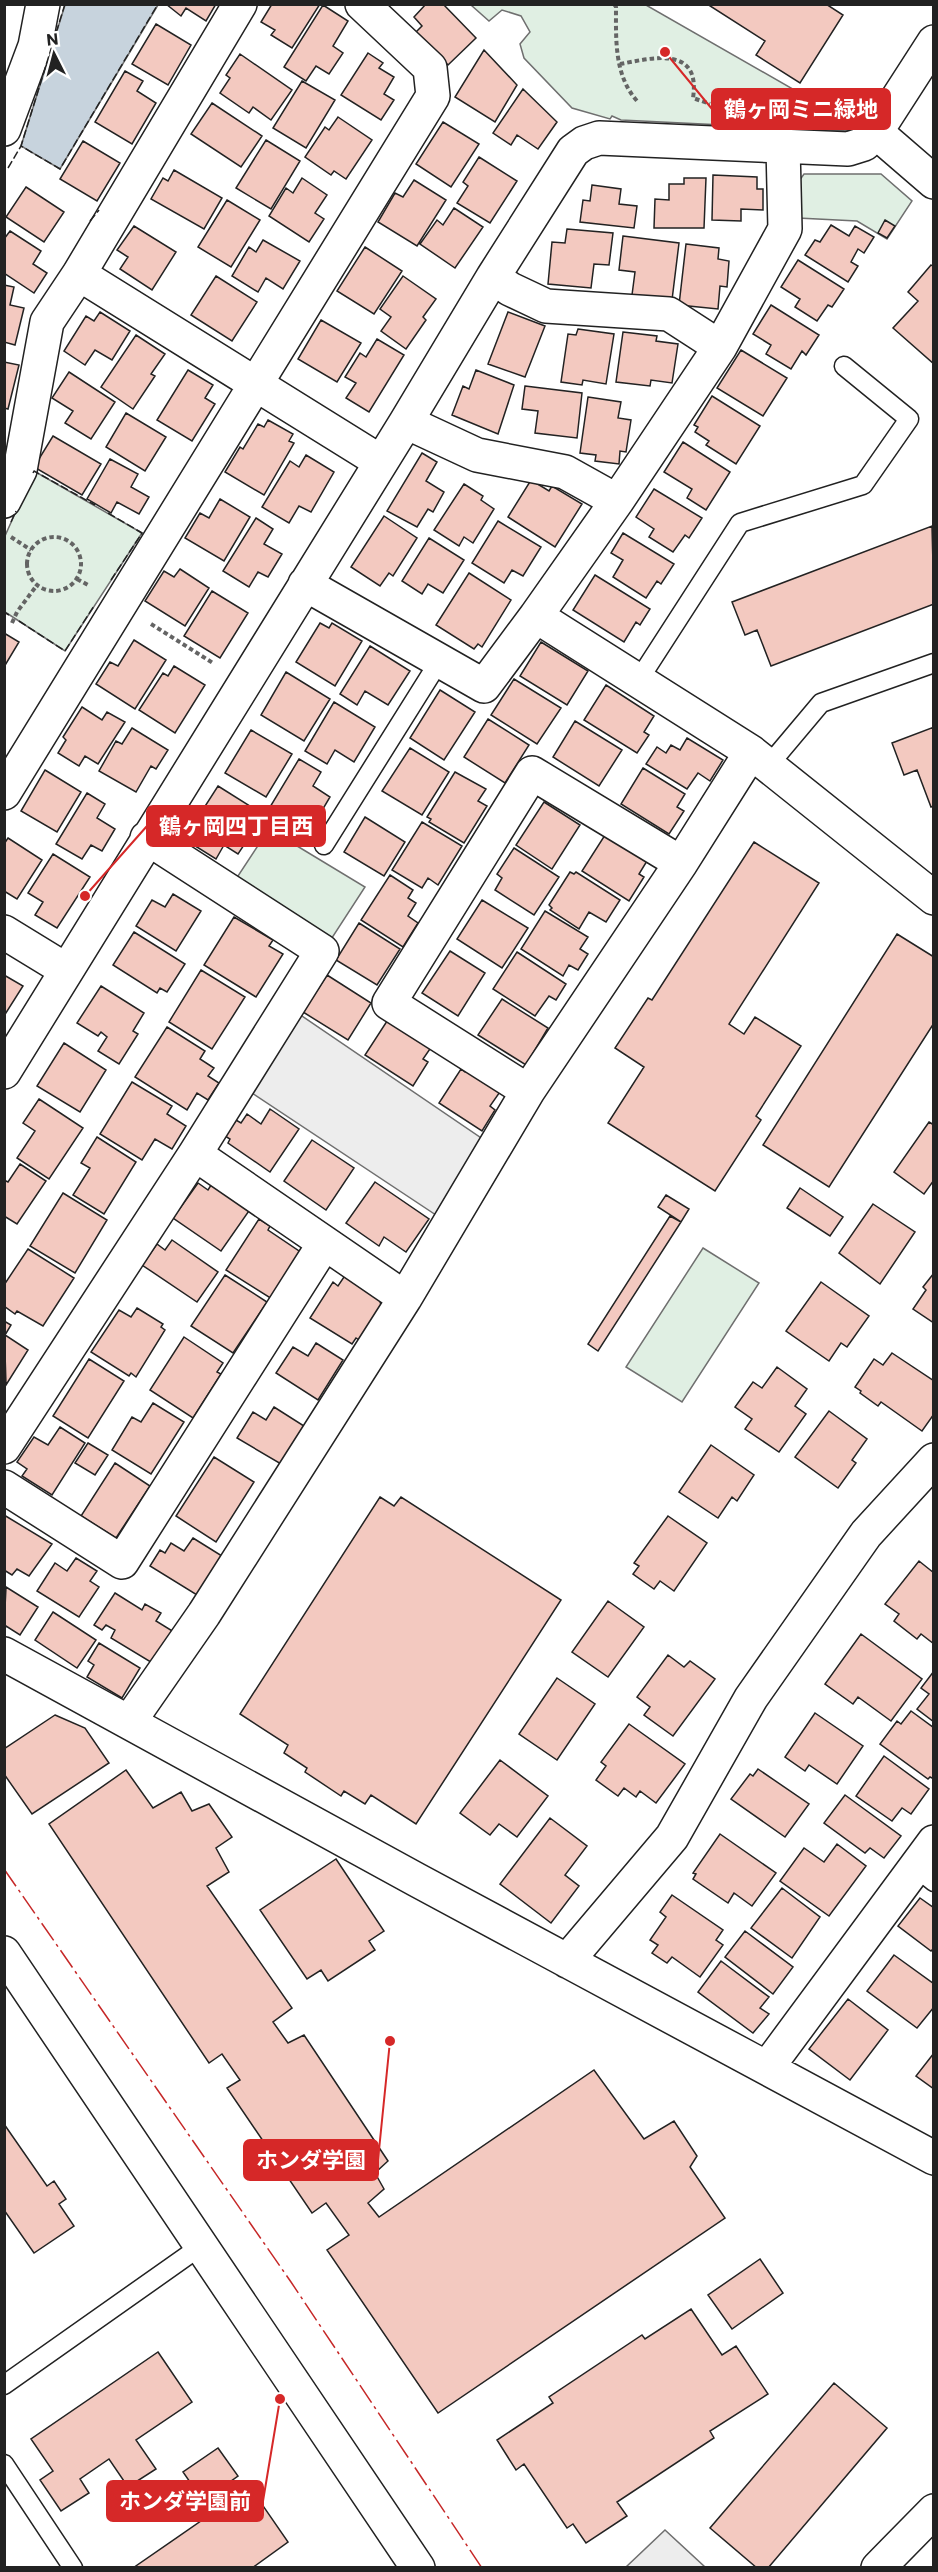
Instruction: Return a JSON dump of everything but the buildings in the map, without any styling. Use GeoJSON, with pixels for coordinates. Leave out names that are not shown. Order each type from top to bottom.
{"type":"FeatureCollection","features":[{"type":"Feature","properties":{"kind":"street"},"geometry":{"type":"LineString","coordinates":[[4,129],[35,46],[43,4]]}},
{"type":"Feature","properties":{"kind":"street"},"geometry":{"type":"LineString","coordinates":[[4,501],[20,470],[47,322],[79,274],[240,4]]}},
{"type":"Feature","properties":{"kind":"street"},"geometry":{"type":"LineString","coordinates":[[4,793],[433,96],[430,68],[362,4]]}},
{"type":"Feature","properties":{"kind":"street"},"geometry":{"type":"LineString","coordinates":[[4,1072],[406,422],[493,277],[573,151],[584,143],[599,138],[849,149],[864,144],[876,132],[933,42]]}},
{"type":"Feature","properties":{"kind":"street"},"geometry":{"type":"LineString","coordinates":[[876,132],[933,182]]}},
{"type":"Feature","properties":{"kind":"street"},"geometry":{"type":"LineString","coordinates":[[305,584],[484,686],[617,501],[720,347],[785,229],[783,147]]}},
{"type":"Feature","properties":{"kind":"street"},"geometry":{"type":"LineString","coordinates":[[79,274],[381,462]]}},
{"type":"Feature","properties":{"kind":"street"},"geometry":{"type":"LineString","coordinates":[[493,277],[510,289],[546,306],[669,314],[720,347]]}},
{"type":"Feature","properties":{"kind":"street"},"geometry":{"type":"LineString","coordinates":[[406,422],[477,454],[565,472],[617,501]]}},
{"type":"Feature","properties":{"kind":"street"},"geometry":{"type":"LineString","coordinates":[[536,616],[759,759],[933,898]]}},
{"type":"Feature","properties":{"kind":"street"},"geometry":{"type":"LineString","coordinates":[[129,1722],[204,1614],[405,1298],[528,1091],[681,863],[759,759]]}},
{"type":"Feature","properties":{"kind":"street"},"geometry":{"type":"LineString","coordinates":[[528,1091],[388,1003],[532,772],[681,863]]}},
{"type":"Feature","properties":{"kind":"street"},"geometry":{"type":"LineString","coordinates":[[4,1447],[195,1154],[322,951],[147,838]]}},
{"type":"Feature","properties":{"kind":"street"},"geometry":{"type":"LineString","coordinates":[[4,932],[66,970]]}},
{"type":"Feature","properties":{"kind":"street"},"geometry":{"type":"LineString","coordinates":[[195,1154],[405,1298]]}},
{"type":"Feature","properties":{"kind":"street"},"geometry":{"type":"LineString","coordinates":[[4,1487],[122,1562],[324,1244]]}},
{"type":"Feature","properties":{"kind":"street"},"geometry":{"type":"LineString","coordinates":[[567,1960],[672,1837],[752,1698],[866,1534],[933,1460]]}},
{"type":"Feature","properties":{"kind":"street"},"geometry":{"type":"LineString","coordinates":[[4,1654],[933,2158]]}},
{"type":"Feature","properties":{"kind":"street"},"geometry":{"type":"LineString","coordinates":[[767,2068],[927,1864]]}},
{"type":"Feature","properties":{"kind":"street"},"geometry":{"type":"LineString","coordinates":[[4,1953],[418,2568]]}},
{"type":"Feature","properties":{"kind":"street"},"geometry":{"type":"LineString","coordinates":[[878,2568],[933,2511]]}},
{"type":"Feature","properties":{"kind":"lane"},"geometry":{"type":"LineString","coordinates":[[638,681],[740,523],[863,484],[909,419],[844,366]]}},
{"type":"Feature","properties":{"kind":"lane"},"geometry":{"type":"LineString","coordinates":[[324,845],[440,660]]}},
{"type":"Feature","properties":{"kind":"lane"},"geometry":{"type":"LineString","coordinates":[[759,759],[821,703],[933,663]]}},
{"type":"Feature","properties":{"kind":"lane"},"geometry":{"type":"LineString","coordinates":[[4,2385],[201,2246]]}},
{"type":"Feature","properties":{"kind":"lane"},"geometry":{"type":"LineString","coordinates":[[4,2464],[73,2568]]}},
{"type":"Feature","properties":{"kind":"path"},"geometry":{"type":"LineString","coordinates":[[614,4],[620,64],[625,86],[637,101],[646,104]]}},
{"type":"Feature","properties":{"kind":"path"},"geometry":{"type":"LineString","coordinates":[[620,64],[651,57],[675,60],[686,65],[695,81],[693,98],[685,104]]}},
{"type":"Feature","properties":{"kind":"path"},"geometry":{"type":"LineString","coordinates":[[693,98],[712,105]]}},
{"type":"Feature","properties":{"kind":"path"},"geometry":{"type":"LineString","coordinates":[[55,537],[72,544],[79,551],[81,570],[77,579],[64,590],[47,591],[37,585],[28,575],[26,567],[31,550],[37,542],[55,537]]}},
{"type":"Feature","properties":{"kind":"path"},"geometry":{"type":"LineString","coordinates":[[19,542],[31,550]]}},
{"type":"Feature","properties":{"kind":"path"},"geometry":{"type":"LineString","coordinates":[[12,623],[17,612],[37,585]]}},
{"type":"Feature","properties":{"kind":"path"},"geometry":{"type":"LineString","coordinates":[[119,604],[222,669]]}},
{"type":"Feature","properties":{"kind":"green space"},"geometry":{"type":"Polygon","coordinates":[[[471,5],[646,5],[852,123],[848,131],[621,120],[572,108],[524,58],[520,44],[530,32],[521,16],[502,10],[489,21],[471,5]]]}},
{"type":"Feature","properties":{"kind":"green space"},"geometry":{"type":"Polygon","coordinates":[[[804,174],[881,174],[912,201],[887,239],[857,221],[798,218],[799,181],[804,174]]]}},
{"type":"Feature","properties":{"kind":"green space"},"geometry":{"type":"Polygon","coordinates":[[[34,471],[142,533],[65,651],[5,612],[5,536],[34,471]]]}},
{"type":"Feature","properties":{"kind":"green space"},"geometry":{"type":"Polygon","coordinates":[[[269,829],[365,887],[328,944],[234,882],[269,829]]]}},
{"type":"Feature","properties":{"kind":"green space"},"geometry":{"type":"Polygon","coordinates":[[[703,1248],[759,1283],[682,1402],[626,1367],[703,1248]]]}},
{"type":"Feature","properties":{"kind":"shaded area"},"geometry":{"type":"Polygon","coordinates":[[[65,5],[158,5],[60,169],[21,146],[65,5]]]}},
{"type":"Feature","properties":{"kind":"shaded area"},"geometry":{"type":"Polygon","coordinates":[[[299,1014],[487,1142],[439,1217],[249,1091],[299,1014]]]}},
{"type":"Feature","properties":{"kind":"shaded area"},"geometry":{"type":"Polygon","coordinates":[[[665,2530],[705,2567],[626,2567],[665,2530]]]}},
{"type":"Feature","properties":{"kind":"fence"},"geometry":{"type":"LineString","coordinates":[[65,4],[21,146],[60,169],[158,4]]}},
{"type":"Feature","properties":{"kind":"fence"},"geometry":{"type":"LineString","coordinates":[[8,168],[21,146]]}},
{"type":"Feature","properties":{"kind":"fence"},"geometry":{"type":"LineString","coordinates":[[90,221],[99,210]]}},
{"type":"Feature","properties":{"kind":"fence"},"geometry":{"type":"LineString","coordinates":[[33,473],[34,471],[95,505]]}},
{"type":"Feature","properties":{"kind":"fence"},"geometry":{"type":"LineString","coordinates":[[11,522],[16,511]]}},
{"type":"Feature","properties":{"kind":"fence"},"geometry":{"type":"LineString","coordinates":[[108,513],[142,533],[111,580]]}},
{"type":"Feature","properties":{"kind":"fence"},"geometry":{"type":"LineString","coordinates":[[19,621],[65,651],[94,606]]}},
{"type":"Feature","properties":{"kind":"fence"},"geometry":{"type":"LineString","coordinates":[[4,612],[9,615]]}},
{"type":"Feature","properties":{"kind":"power"},"geometry":{"type":"LineString","coordinates":[[4,1869],[291,2282],[482,2568]]}},
{"type":"Feature","properties":{"kind":"place","name":"鶴ヶ岡ミニ緑地"},"geometry":{"type":"Point","coordinates":[665,52]}},
{"type":"Feature","properties":{"kind":"place","name":"鶴ヶ岡四丁目西"},"geometry":{"type":"Point","coordinates":[85,896]}},
{"type":"Feature","properties":{"kind":"place","name":"ホンダ学園"},"geometry":{"type":"Point","coordinates":[390,2041]}},
{"type":"Feature","properties":{"kind":"place","name":"ホンダ学園前"},"geometry":{"type":"Point","coordinates":[280,2399]}}]}
